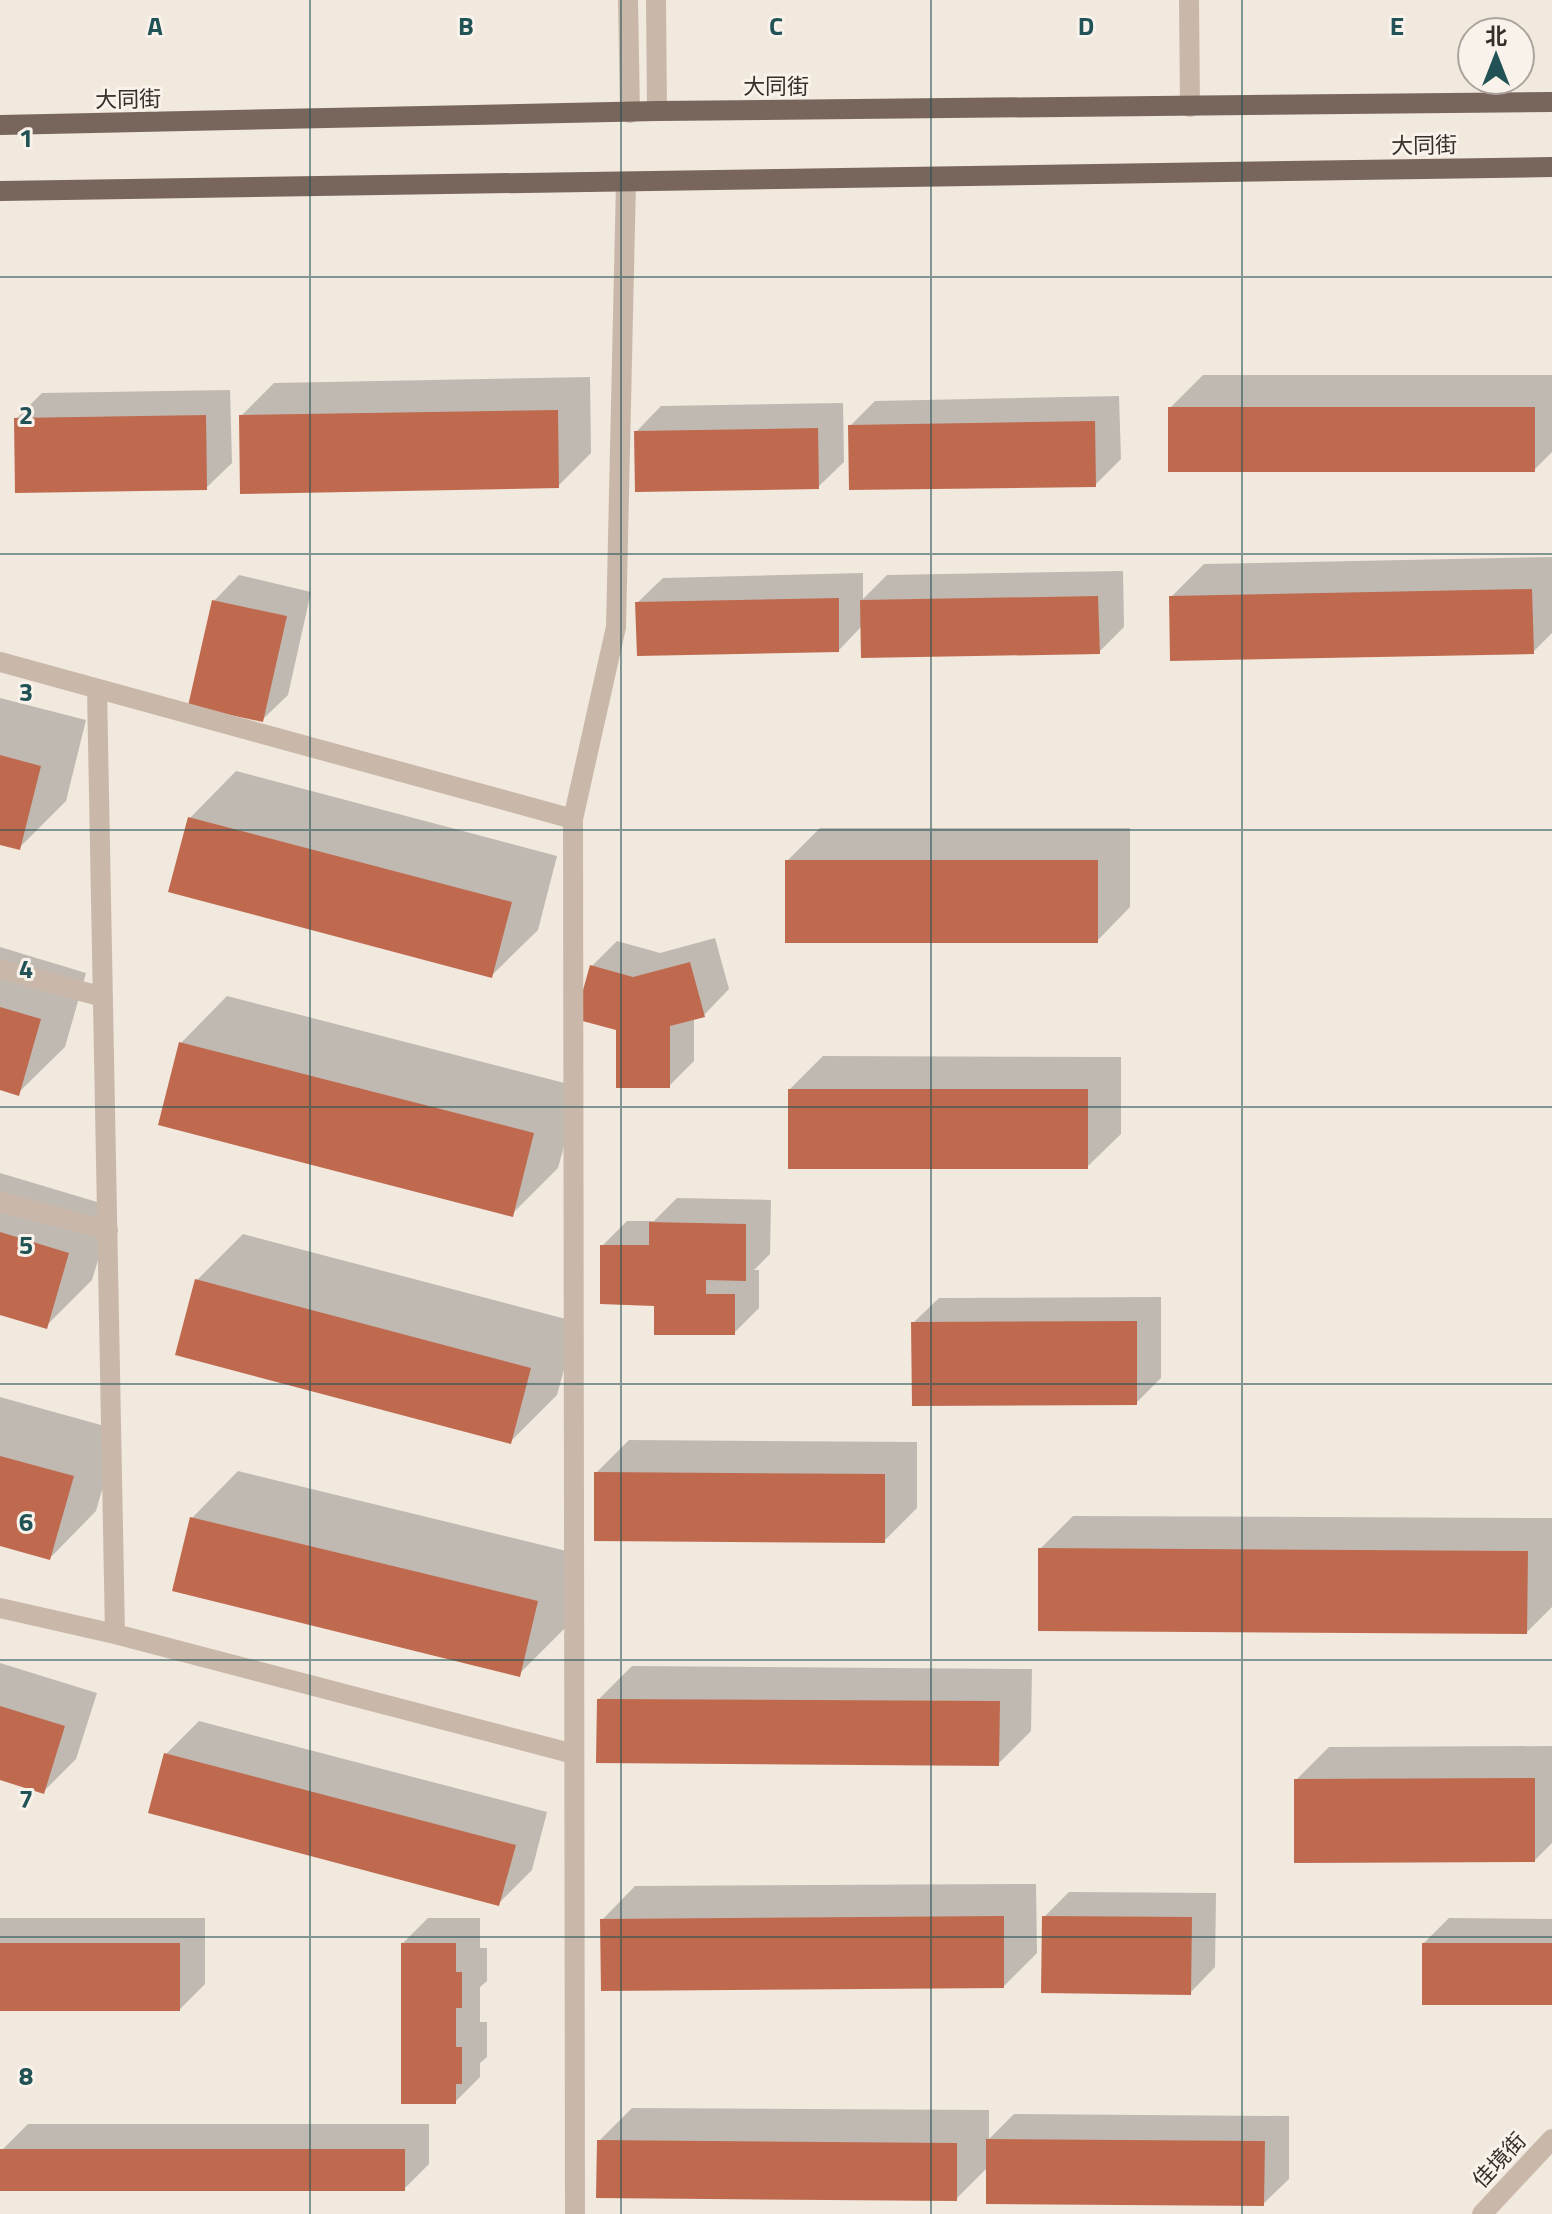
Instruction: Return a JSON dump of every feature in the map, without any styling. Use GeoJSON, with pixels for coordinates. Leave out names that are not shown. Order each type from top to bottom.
{"type":"FeatureCollection","features":[{"type":"Feature","properties":{"kind":"main road","name":"大同街"},"geometry":{"type":"LineString","coordinates":[[0,125],[657,111],[1552,102]]}},
{"type":"Feature","properties":{"kind":"main road","name":"大同街"},"geometry":{"type":"LineString","coordinates":[[0,191],[1552,167]]}},
{"type":"Feature","properties":{"kind":"street"},"geometry":{"type":"LineString","coordinates":[[628,0],[630,113]]}},
{"type":"Feature","properties":{"kind":"street"},"geometry":{"type":"LineString","coordinates":[[656,0],[657,111]]}},
{"type":"Feature","properties":{"kind":"street"},"geometry":{"type":"LineString","coordinates":[[1189,0],[1190,107]]}},
{"type":"Feature","properties":{"kind":"street"},"geometry":{"type":"LineString","coordinates":[[575,2214],[573,819],[616,627],[626,182]]}},
{"type":"Feature","properties":{"kind":"street"},"geometry":{"type":"LineString","coordinates":[[0,662],[573,819]]}},
{"type":"Feature","properties":{"kind":"street"},"geometry":{"type":"LineString","coordinates":[[97,689],[115,1634]]}},
{"type":"Feature","properties":{"kind":"street"},"geometry":{"type":"LineString","coordinates":[[0,969],[103,997]]}},
{"type":"Feature","properties":{"kind":"street"},"geometry":{"type":"LineString","coordinates":[[0,1202],[108,1230]]}},
{"type":"Feature","properties":{"kind":"street"},"geometry":{"type":"LineString","coordinates":[[0,1608],[115,1634],[574,1754]]}},
{"type":"Feature","properties":{"kind":"street","name":"佳境街"},"geometry":{"type":"LineString","coordinates":[[1482,2214],[1552,2139]]}},
{"type":"Feature","properties":{"kind":"building"},"geometry":{"type":"Polygon","coordinates":[[[1168,407],[1535,407],[1535,472],[1168,472],[1168,407]]]}},
{"type":"Feature","properties":{"kind":"building"},"geometry":{"type":"Polygon","coordinates":[[[558,410],[559,488],[240,494],[239,415],[558,410]]]}},
{"type":"Feature","properties":{"kind":"building"},"geometry":{"type":"Polygon","coordinates":[[[206,415],[207,490],[15,493],[14,418],[206,415]]]}},
{"type":"Feature","properties":{"kind":"building"},"geometry":{"type":"Polygon","coordinates":[[[1095,421],[1096,487],[849,490],[848,425],[1095,421]]]}},
{"type":"Feature","properties":{"kind":"building"},"geometry":{"type":"Polygon","coordinates":[[[818,428],[819,489],[635,492],[634,431],[818,428]]]}},
{"type":"Feature","properties":{"kind":"building"},"geometry":{"type":"Polygon","coordinates":[[[1532,589],[1534,654],[1170,661],[1169,596],[1532,589]]]}},
{"type":"Feature","properties":{"kind":"building"},"geometry":{"type":"Polygon","coordinates":[[[1098,596],[1100,654],[861,658],[860,600],[1098,596]]]}},
{"type":"Feature","properties":{"kind":"building"},"geometry":{"type":"Polygon","coordinates":[[[839,598],[839,652],[637,656],[635,602],[839,598]]]}},
{"type":"Feature","properties":{"kind":"building"},"geometry":{"type":"Polygon","coordinates":[[[212,600],[287,616],[263,722],[188,706],[212,600]]]}},
{"type":"Feature","properties":{"kind":"building"},"geometry":{"type":"Polygon","coordinates":[[[0,755],[41,766],[20,850],[0,845],[0,755]]]}},
{"type":"Feature","properties":{"kind":"building"},"geometry":{"type":"Polygon","coordinates":[[[188,817],[512,902],[492,978],[168,892],[188,817]]]}},
{"type":"Feature","properties":{"kind":"building"},"geometry":{"type":"Polygon","coordinates":[[[785,860],[1098,860],[1098,943],[785,943],[785,860]]]}},
{"type":"Feature","properties":{"kind":"building"},"geometry":{"type":"Polygon","coordinates":[[[690,962],[705,1017],[670,1026],[670,1088],[616,1088],[616,1030],[575,1019],[590,965],[633,977],[690,962]]]}},
{"type":"Feature","properties":{"kind":"building"},"geometry":{"type":"Polygon","coordinates":[[[0,1007],[41,1019],[19,1096],[0,1090],[0,1007]]]}},
{"type":"Feature","properties":{"kind":"building"},"geometry":{"type":"Polygon","coordinates":[[[179,1042],[534,1133],[513,1217],[158,1125],[179,1042]]]}},
{"type":"Feature","properties":{"kind":"building"},"geometry":{"type":"Polygon","coordinates":[[[788,1089],[1088,1089],[1088,1169],[788,1169],[788,1089]]]}},
{"type":"Feature","properties":{"kind":"building"},"geometry":{"type":"Polygon","coordinates":[[[649,1222],[746,1224],[746,1281],[706,1280],[706,1294],[735,1294],[735,1335],[654,1335],[654,1306],[600,1304],[600,1245],[649,1245],[649,1222]]]}},
{"type":"Feature","properties":{"kind":"building"},"geometry":{"type":"Polygon","coordinates":[[[0,1232],[69,1253],[47,1329],[0,1315],[0,1232]]]}},
{"type":"Feature","properties":{"kind":"building"},"geometry":{"type":"Polygon","coordinates":[[[195,1279],[531,1368],[511,1444],[175,1355],[195,1279]]]}},
{"type":"Feature","properties":{"kind":"building"},"geometry":{"type":"Polygon","coordinates":[[[1137,1321],[1137,1405],[912,1406],[911,1322],[1137,1321]]]}},
{"type":"Feature","properties":{"kind":"building"},"geometry":{"type":"Polygon","coordinates":[[[0,1456],[74,1476],[50,1560],[0,1546],[0,1456]]]}},
{"type":"Feature","properties":{"kind":"building"},"geometry":{"type":"Polygon","coordinates":[[[594,1472],[885,1474],[885,1543],[594,1541],[594,1472]]]}},
{"type":"Feature","properties":{"kind":"building"},"geometry":{"type":"Polygon","coordinates":[[[190,1517],[538,1601],[520,1677],[172,1591],[190,1517]]]}},
{"type":"Feature","properties":{"kind":"building"},"geometry":{"type":"Polygon","coordinates":[[[1038,1548],[1528,1551],[1527,1634],[1038,1631],[1038,1548]]]}},
{"type":"Feature","properties":{"kind":"building"},"geometry":{"type":"Polygon","coordinates":[[[597,1699],[1000,1701],[999,1766],[596,1763],[597,1699]]]}},
{"type":"Feature","properties":{"kind":"building"},"geometry":{"type":"Polygon","coordinates":[[[0,1706],[65,1726],[44,1794],[0,1780],[0,1706]]]}},
{"type":"Feature","properties":{"kind":"building"},"geometry":{"type":"Polygon","coordinates":[[[164,1753],[516,1845],[499,1906],[148,1813],[164,1753]]]}},
{"type":"Feature","properties":{"kind":"building"},"geometry":{"type":"Polygon","coordinates":[[[1535,1778],[1535,1862],[1294,1863],[1294,1779],[1535,1778]]]}},
{"type":"Feature","properties":{"kind":"building"},"geometry":{"type":"Polygon","coordinates":[[[1004,1916],[1004,1988],[601,1991],[600,1919],[1004,1916]]]}},
{"type":"Feature","properties":{"kind":"building"},"geometry":{"type":"Polygon","coordinates":[[[1042,1916],[1192,1917],[1191,1995],[1041,1993],[1042,1916]]]}},
{"type":"Feature","properties":{"kind":"building"},"geometry":{"type":"Polygon","coordinates":[[[0,1943],[180,1943],[180,2011],[0,2011],[0,1943]]]}},
{"type":"Feature","properties":{"kind":"building"},"geometry":{"type":"Polygon","coordinates":[[[401,1943],[456,1943],[456,1972],[462,1972],[462,2008],[456,2008],[456,2047],[462,2047],[462,2084],[456,2084],[456,2104],[401,2104],[401,1943]]]}},
{"type":"Feature","properties":{"kind":"building"},"geometry":{"type":"Polygon","coordinates":[[[1422,1943],[1552,1943],[1552,2005],[1422,2005],[1422,1943]]]}},
{"type":"Feature","properties":{"kind":"building"},"geometry":{"type":"Polygon","coordinates":[[[986,2139],[1265,2141],[1264,2206],[986,2204],[986,2139]]]}},
{"type":"Feature","properties":{"kind":"building"},"geometry":{"type":"Polygon","coordinates":[[[597,2140],[957,2143],[957,2201],[596,2198],[597,2140]]]}},
{"type":"Feature","properties":{"kind":"building"},"geometry":{"type":"Polygon","coordinates":[[[0,2149],[405,2149],[405,2191],[0,2191],[0,2149]]]}}]}
